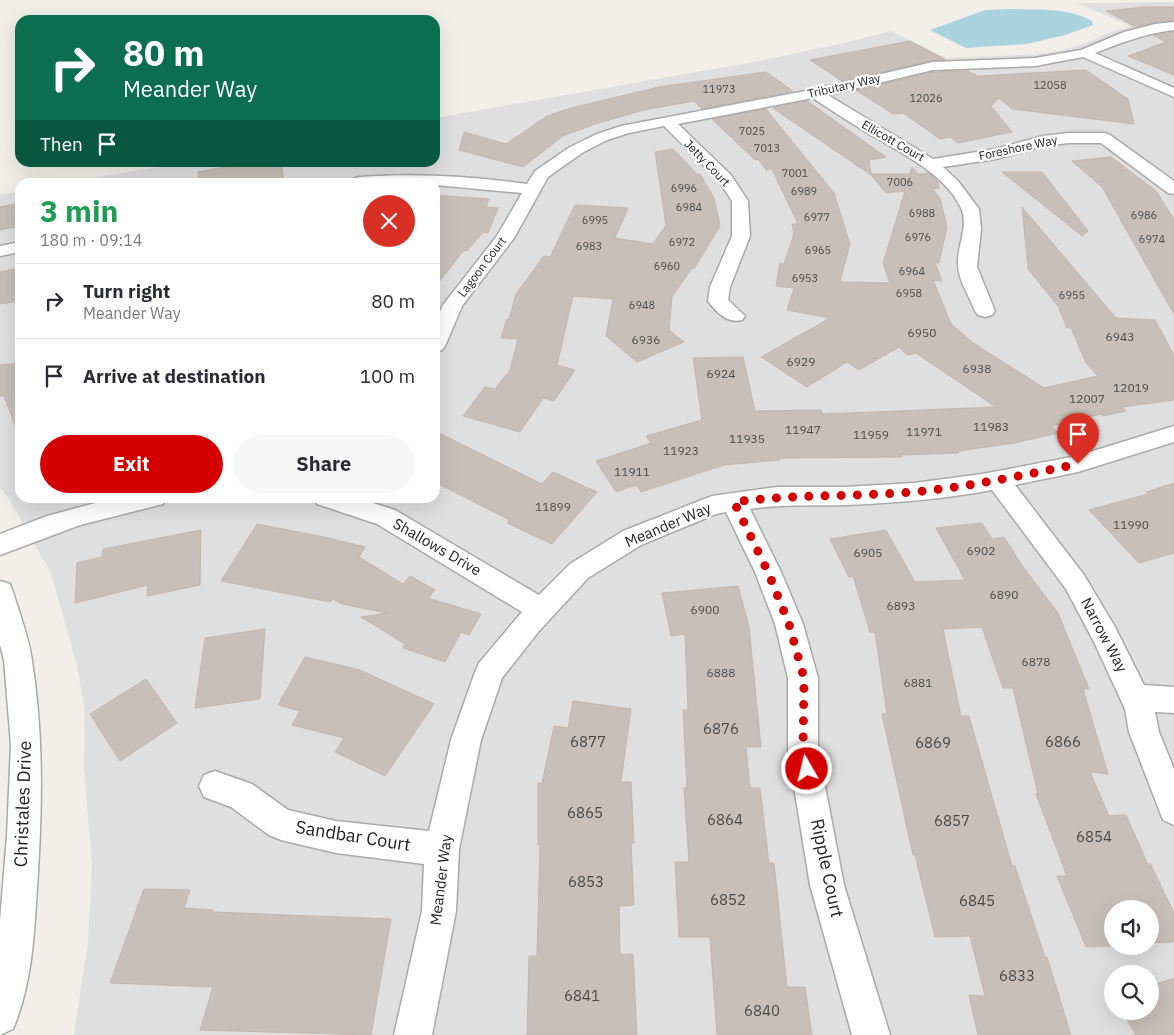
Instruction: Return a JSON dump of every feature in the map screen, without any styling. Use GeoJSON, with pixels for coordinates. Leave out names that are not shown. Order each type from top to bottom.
{"type":"FeatureCollection","features":[{"type":"Feature","properties":{"kind":"street","name":"Tributary Way"},"geometry":{"type":"LineString","coordinates":[[532,190],[541,174],[559,160],[602,137],[626,129],[816,93],[933,66],[1035,62],[1084,53],[1129,35],[1155,28],[1174,26]]}},
{"type":"Feature","properties":{"kind":"street"},"geometry":{"type":"LineString","coordinates":[[1084,53],[1174,93]]}},
{"type":"Feature","properties":{"kind":"street","name":"Ellicott Court"},"geometry":{"type":"LineString","coordinates":[[816,93],[884,137],[913,151],[931,164],[941,172],[970,209],[972,233],[967,262],[969,274],[985,311]]}},
{"type":"Feature","properties":{"kind":"street","name":"Jetty Court"},"geometry":{"type":"LineString","coordinates":[[667,121],[725,178],[740,202],[740,236],[720,287],[718,300],[735,316]]}},
{"type":"Feature","properties":{"kind":"street","name":"Foreshore Way"},"geometry":{"type":"LineString","coordinates":[[931,164],[996,154],[1043,141],[1068,138],[1105,138],[1174,189]]}},
{"type":"Feature","properties":{"kind":"street"},"geometry":{"type":"LineString","coordinates":[[440,180],[532,190]]}},
{"type":"Feature","properties":{"kind":"street","name":"Lagoon Court"},"geometry":{"type":"LineString","coordinates":[[440,335],[453,305],[505,238],[532,190]]}},
{"type":"Feature","properties":{"kind":"street"},"geometry":{"type":"LineString","coordinates":[[0,251],[15,248]]}},
{"type":"Feature","properties":{"kind":"street","name":"Meander Way"},"geometry":{"type":"LineString","coordinates":[[413,1035],[439,912],[442,849],[466,740],[489,672],[542,610],[579,571],[632,538],[712,505],[777,496],[845,496],[914,492],[998,480],[1078,464],[1174,434]]}},
{"type":"Feature","properties":{"kind":"street","name":"Narrow Way"},"geometry":{"type":"LineString","coordinates":[[998,480],[1075,582],[1105,635],[1140,709],[1144,732],[1174,809]]}},
{"type":"Feature","properties":{"kind":"street","name":"Ripple Court"},"geometry":{"type":"LineString","coordinates":[[734,502],[768,572],[789,624],[804,678],[803,750],[827,885],[871,1035]]}},
{"type":"Feature","properties":{"kind":"street"},"geometry":{"type":"LineString","coordinates":[[0,545],[60,522],[126,503]]}},
{"type":"Feature","properties":{"kind":"street","name":"Shallows Drive"},"geometry":{"type":"LineString","coordinates":[[344,503],[393,521],[542,610]]}},
{"type":"Feature","properties":{"kind":"street","name":"Christales Drive"},"geometry":{"type":"LineString","coordinates":[[0,592],[18,660],[26,744],[24,836],[15,955],[0,1016]]}},
{"type":"Feature","properties":{"kind":"street"},"geometry":{"type":"LineString","coordinates":[[1135,697],[1174,700]]}},
{"type":"Feature","properties":{"kind":"street","name":"Sandbar Court"},"geometry":{"type":"LineString","coordinates":[[215,786],[241,794],[281,824],[336,837],[442,849]]}},
{"type":"Feature","properties":{"kind":"shaded area"},"geometry":{"type":"Polygon","coordinates":[[[1174,2],[1174,1035],[74,1035],[88,942],[92,866],[84,768],[85,712],[77,666],[51,573],[9,499],[0,488],[0,195],[15,192],[15,503],[440,503],[440,178],[92,178],[158,167],[440,167],[440,117],[759,61],[891,31],[947,58],[1039,54],[1087,43],[1108,33],[1130,26],[1077,3],[1174,2]]]}},
{"type":"Feature","properties":{"kind":"water"},"geometry":{"type":"Polygon","coordinates":[[[985,10],[1063,11],[1092,21],[1093,25],[1065,35],[1027,44],[966,48],[930,30],[985,10]]]}},
{"type":"Feature","properties":{"kind":"building"},"geometry":{"type":"Polygon","coordinates":[[[1146,7],[1174,7],[1174,20],[1136,27],[1106,11],[1146,7]]]}},
{"type":"Feature","properties":{"kind":"building"},"geometry":{"type":"Polygon","coordinates":[[[1174,32],[1174,75],[1128,56],[1166,42],[1153,35],[1174,32]]]}},
{"type":"Feature","properties":{"kind":"building"},"geometry":{"type":"Polygon","coordinates":[[[910,41],[946,60],[933,60],[842,81],[810,60],[910,41]]]}},
{"type":"Feature","properties":{"kind":"building"},"geometry":{"type":"Polygon","coordinates":[[[1086,70],[1128,99],[1134,124],[1012,109],[999,98],[991,106],[1012,132],[958,143],[950,137],[940,139],[903,113],[893,114],[856,90],[933,72],[967,71],[978,76],[1086,70]]]}},
{"type":"Feature","properties":{"kind":"building"},"geometry":{"type":"Polygon","coordinates":[[[766,72],[793,91],[759,98],[757,96],[758,98],[702,109],[694,101],[644,110],[595,124],[563,136],[523,167],[459,150],[464,132],[506,144],[547,116],[571,108],[659,87],[766,72]]]}},
{"type":"Feature","properties":{"kind":"building"},"geometry":{"type":"Polygon","coordinates":[[[807,101],[886,157],[869,160],[871,174],[910,174],[912,167],[918,174],[929,173],[938,182],[939,188],[932,189],[940,198],[947,227],[939,263],[935,263],[942,281],[933,280],[951,324],[972,342],[1044,388],[1098,376],[1086,363],[1071,328],[1067,328],[1058,306],[1028,269],[1022,207],[1116,318],[1155,320],[1174,355],[1174,400],[1122,407],[1126,411],[1103,416],[1101,414],[1051,426],[1058,433],[1015,443],[958,451],[959,453],[901,455],[902,457],[779,458],[780,460],[724,465],[641,492],[636,485],[616,492],[596,461],[651,443],[646,436],[702,420],[693,358],[743,357],[755,411],[821,410],[823,414],[996,407],[916,353],[907,355],[899,347],[859,370],[847,362],[807,387],[761,357],[830,318],[787,310],[794,288],[776,286],[780,263],[784,264],[794,234],[792,224],[798,224],[772,169],[766,170],[758,159],[755,160],[712,119],[766,109],[834,193],[850,244],[840,282],[890,283],[883,263],[905,191],[886,193],[871,175],[773,108],[807,101]]]}},
{"type":"Feature","properties":{"kind":"building"},"geometry":{"type":"Polygon","coordinates":[[[673,149],[698,175],[700,174],[714,198],[720,226],[694,269],[692,268],[672,297],[669,330],[684,342],[637,362],[606,336],[613,299],[573,296],[557,365],[575,370],[554,401],[543,398],[520,432],[463,416],[485,387],[495,389],[510,370],[518,339],[501,338],[516,294],[544,256],[550,257],[575,205],[628,208],[615,238],[653,244],[666,225],[655,152],[673,149]]]}},
{"type":"Feature","properties":{"kind":"building"},"geometry":{"type":"Polygon","coordinates":[[[1111,157],[1156,191],[1174,219],[1174,314],[1102,187],[1072,161],[1111,157]]]}},
{"type":"Feature","properties":{"kind":"building"},"geometry":{"type":"Polygon","coordinates":[[[225,167],[282,167],[284,178],[199,178],[198,172],[225,167]]]}},
{"type":"Feature","properties":{"kind":"building"},"geometry":{"type":"Polygon","coordinates":[[[1002,172],[1042,172],[1088,231],[1082,236],[1002,172]]]}},
{"type":"Feature","properties":{"kind":"building"},"geometry":{"type":"Polygon","coordinates":[[[440,195],[489,199],[486,207],[498,208],[488,233],[483,232],[467,251],[464,250],[440,281],[440,195]]]}},
{"type":"Feature","properties":{"kind":"building"},"geometry":{"type":"Polygon","coordinates":[[[15,204],[15,227],[0,230],[0,207],[15,204]]]}},
{"type":"Feature","properties":{"kind":"building"},"geometry":{"type":"Polygon","coordinates":[[[15,269],[15,302],[0,304],[0,272],[15,269]]]}},
{"type":"Feature","properties":{"kind":"building"},"geometry":{"type":"Polygon","coordinates":[[[15,364],[15,425],[4,396],[0,396],[0,365],[15,364]]]}},
{"type":"Feature","properties":{"kind":"building"},"geometry":{"type":"Polygon","coordinates":[[[440,433],[542,484],[553,472],[597,492],[552,544],[507,523],[510,520],[440,485],[440,433]]]}},
{"type":"Feature","properties":{"kind":"building"},"geometry":{"type":"Polygon","coordinates":[[[1174,483],[1174,553],[1139,563],[1089,510],[1148,494],[1146,492],[1174,483]]]}},
{"type":"Feature","properties":{"kind":"building"},"geometry":{"type":"Polygon","coordinates":[[[982,523],[992,539],[1004,537],[1023,567],[1058,613],[1089,689],[1083,689],[1108,774],[1090,772],[1109,816],[1126,815],[1150,869],[1150,863],[1174,913],[1174,942],[1159,943],[1159,900],[1104,900],[1104,946],[1086,947],[1057,876],[1067,876],[1036,794],[1038,794],[1013,688],[1003,688],[982,627],[943,629],[961,716],[969,716],[1012,866],[1015,866],[1045,957],[1047,957],[1071,1035],[978,1035],[969,995],[985,996],[970,936],[935,937],[915,855],[913,855],[882,714],[887,714],[875,632],[870,632],[853,576],[849,577],[830,539],[886,530],[915,582],[965,580],[936,528],[982,523]]]}},
{"type":"Feature","properties":{"kind":"building"},"geometry":{"type":"Polygon","coordinates":[[[257,524],[365,547],[359,557],[403,584],[410,576],[435,590],[428,598],[481,614],[469,635],[461,632],[445,662],[403,648],[405,644],[361,617],[387,613],[342,604],[333,599],[330,602],[221,581],[257,524]]]}},
{"type":"Feature","properties":{"kind":"building"},"geometry":{"type":"Polygon","coordinates":[[[201,530],[200,585],[147,596],[148,585],[75,603],[77,563],[102,557],[103,549],[201,530]]]}},
{"type":"Feature","properties":{"kind":"building"},"geometry":{"type":"Polygon","coordinates":[[[738,586],[749,627],[761,747],[746,747],[750,788],[760,788],[769,863],[774,863],[787,987],[805,987],[812,1035],[717,1035],[710,937],[679,937],[675,862],[689,862],[684,788],[687,788],[683,710],[688,710],[685,634],[671,636],[662,593],[738,586]]]}},
{"type":"Feature","properties":{"kind":"building"},"geometry":{"type":"Polygon","coordinates":[[[265,629],[260,699],[195,708],[205,638],[265,629]]]}},
{"type":"Feature","properties":{"kind":"building"},"geometry":{"type":"Polygon","coordinates":[[[305,657],[360,670],[434,704],[385,776],[335,752],[344,738],[292,725],[300,711],[278,705],[305,657]]]}},
{"type":"Feature","properties":{"kind":"building"},"geometry":{"type":"Polygon","coordinates":[[[146,679],[177,723],[120,761],[90,714],[146,679]]]}},
{"type":"Feature","properties":{"kind":"building"},"geometry":{"type":"Polygon","coordinates":[[[573,701],[631,709],[621,782],[631,782],[634,843],[631,843],[634,905],[619,906],[620,955],[633,954],[637,1035],[527,1035],[529,956],[537,956],[540,845],[538,845],[538,783],[542,783],[554,726],[568,728],[573,701]]]}},
{"type":"Feature","properties":{"kind":"building"},"geometry":{"type":"Polygon","coordinates":[[[144,889],[190,890],[184,908],[213,910],[212,912],[391,919],[371,1035],[200,1030],[213,987],[110,983],[144,889]]]}},
{"type":"Feature","properties":{"kind":"building"},"geometry":{"type":"Polygon","coordinates":[[[1174,978],[1174,1035],[1136,1035],[1127,1020],[1159,1020],[1159,983],[1174,978]]]}},
{"type":"Feature","properties":{"kind":"route"},"geometry":{"type":"LineString","coordinates":[[807,769],[803,750],[804,678],[789,624],[768,572],[734,502],[777,496],[845,496],[914,492],[982,483],[1078,464]]}}]}
